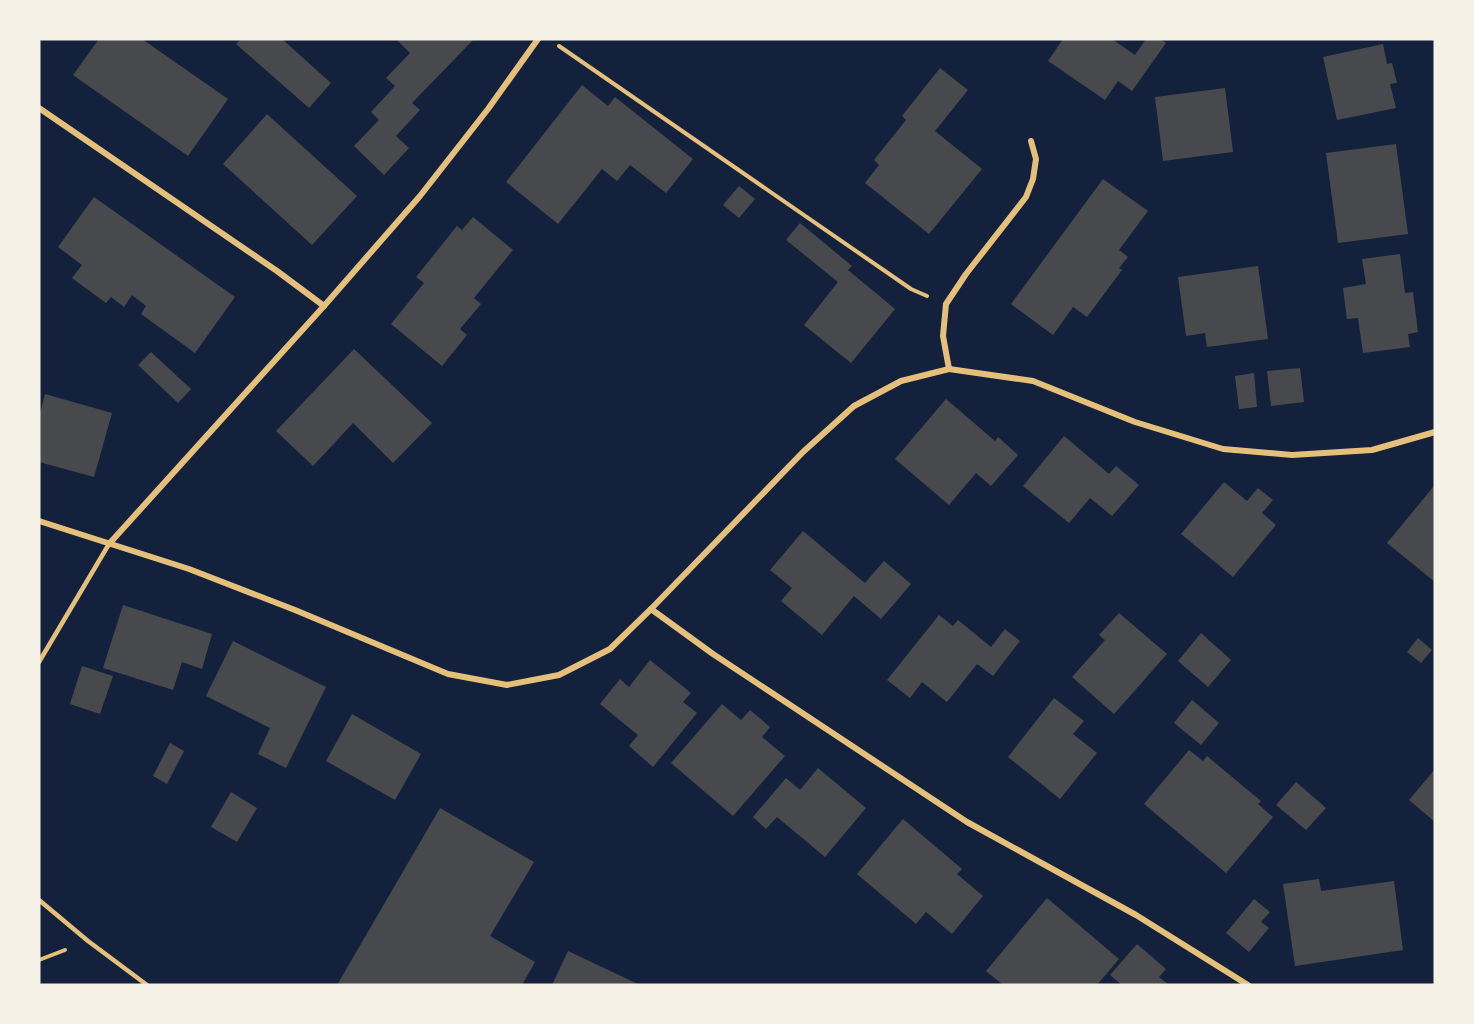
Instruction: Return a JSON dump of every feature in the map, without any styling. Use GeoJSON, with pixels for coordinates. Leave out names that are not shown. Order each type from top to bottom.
{"type":"FeatureCollection","features":[{"type":"Feature","properties":{"kind":"street"},"geometry":{"type":"LineString","coordinates":[[109,544],[420,196],[488,109],[538,39]]}},
{"type":"Feature","properties":{"kind":"street"},"geometry":{"type":"LineString","coordinates":[[39,108],[277,271],[324,306]]}},
{"type":"Feature","properties":{"kind":"street"},"geometry":{"type":"LineString","coordinates":[[949,369],[943,336],[946,304],[966,274],[1026,197],[1033,179],[1036,159],[1031,141]]}},
{"type":"Feature","properties":{"kind":"street"},"geometry":{"type":"LineString","coordinates":[[39,521],[189,569],[285,605],[448,674],[507,685],[558,675],[610,649],[803,452],[854,406],[901,381],[949,369],[1033,381],[1135,422],[1223,449],[1292,455],[1372,450],[1435,432]]}},
{"type":"Feature","properties":{"kind":"street"},"geometry":{"type":"LineString","coordinates":[[651,609],[713,654],[967,822],[1136,915],[1248,985]]}},
{"type":"Feature","properties":{"kind":"lane"},"geometry":{"type":"LineString","coordinates":[[39,662],[109,544]]}},
{"type":"Feature","properties":{"kind":"lane"},"geometry":{"type":"LineString","coordinates":[[39,900],[87,941],[147,985]]}},
{"type":"Feature","properties":{"kind":"path"},"geometry":{"type":"LineString","coordinates":[[558,46],[911,289],[946,304]]}},
{"type":"Feature","properties":{"kind":"building"},"geometry":{"type":"Polygon","coordinates":[[[99,39],[142,39],[228,99],[188,156],[73,75],[99,39]]]}},
{"type":"Feature","properties":{"kind":"building"},"geometry":{"type":"Polygon","coordinates":[[[241,39],[282,39],[331,83],[309,108],[236,44],[241,39]]]}},
{"type":"Feature","properties":{"kind":"building"},"geometry":{"type":"Polygon","coordinates":[[[396,39],[474,39],[412,103],[420,110],[396,136],[409,148],[384,175],[354,146],[379,120],[371,112],[395,86],[386,78],[410,53],[396,39]]]}},
{"type":"Feature","properties":{"kind":"building"},"geometry":{"type":"Polygon","coordinates":[[[1063,39],[1112,39],[1135,55],[1146,39],[1160,39],[1166,43],[1132,91],[1118,81],[1105,100],[1048,61],[1063,39]]]}},
{"type":"Feature","properties":{"kind":"building"},"geometry":{"type":"Polygon","coordinates":[[[1383,44],[1387,64],[1392,63],[1397,83],[1390,84],[1396,108],[1337,120],[1323,57],[1383,44]]]}},
{"type":"Feature","properties":{"kind":"building"},"geometry":{"type":"Polygon","coordinates":[[[940,68],[968,90],[935,131],[982,169],[929,234],[865,183],[879,165],[874,160],[906,120],[902,116],[940,68]]]}},
{"type":"Feature","properties":{"kind":"building"},"geometry":{"type":"Polygon","coordinates":[[[582,85],[608,106],[615,97],[693,159],[666,193],[630,165],[617,181],[602,169],[558,224],[506,182],[582,85]]]}},
{"type":"Feature","properties":{"kind":"building"},"geometry":{"type":"Polygon","coordinates":[[[1225,88],[1233,152],[1163,161],[1155,97],[1225,88]]]}},
{"type":"Feature","properties":{"kind":"building"},"geometry":{"type":"Polygon","coordinates":[[[267,114],[357,196],[312,245],[223,164],[267,114]]]}},
{"type":"Feature","properties":{"kind":"building"},"geometry":{"type":"Polygon","coordinates":[[[1396,144],[1408,234],[1338,243],[1326,153],[1396,144]]]}},
{"type":"Feature","properties":{"kind":"building"},"geometry":{"type":"Polygon","coordinates":[[[1103,179],[1148,211],[1119,250],[1128,257],[1119,268],[1122,270],[1087,317],[1073,307],[1053,335],[1011,304],[1103,179]]]}},
{"type":"Feature","properties":{"kind":"building"},"geometry":{"type":"Polygon","coordinates":[[[739,186],[755,199],[739,218],[723,205],[739,186]]]}},
{"type":"Feature","properties":{"kind":"building"},"geometry":{"type":"Polygon","coordinates":[[[94,197],[235,297],[195,353],[141,314],[146,306],[132,295],[124,307],[111,297],[106,303],[72,278],[82,265],[58,247],[94,197]]]}},
{"type":"Feature","properties":{"kind":"building"},"geometry":{"type":"Polygon","coordinates":[[[473,217],[513,250],[474,298],[481,304],[460,329],[467,335],[442,366],[391,324],[424,283],[416,277],[457,226],[462,230],[473,217]]]}},
{"type":"Feature","properties":{"kind":"building"},"geometry":{"type":"Polygon","coordinates":[[[800,223],[852,266],[848,270],[895,309],[851,363],[804,325],[838,282],[786,240],[800,223]]]}},
{"type":"Feature","properties":{"kind":"building"},"geometry":{"type":"Polygon","coordinates":[[[1400,254],[1405,293],[1413,292],[1418,332],[1408,334],[1410,347],[1363,353],[1358,318],[1347,319],[1343,288],[1366,284],[1362,259],[1400,254]]]}},
{"type":"Feature","properties":{"kind":"building"},"geometry":{"type":"Polygon","coordinates":[[[1258,266],[1268,339],[1207,347],[1205,333],[1186,336],[1178,277],[1258,266]]]}},
{"type":"Feature","properties":{"kind":"building"},"geometry":{"type":"Polygon","coordinates":[[[354,349],[432,423],[393,463],[353,423],[313,466],[276,431],[354,349]]]}},
{"type":"Feature","properties":{"kind":"building"},"geometry":{"type":"Polygon","coordinates":[[[151,352],[191,389],[178,403],[138,365],[151,352]]]}},
{"type":"Feature","properties":{"kind":"building"},"geometry":{"type":"Polygon","coordinates":[[[1300,368],[1304,402],[1271,406],[1267,371],[1300,368]]]}},
{"type":"Feature","properties":{"kind":"building"},"geometry":{"type":"Polygon","coordinates":[[[1254,373],[1257,407],[1239,409],[1235,376],[1254,373]]]}},
{"type":"Feature","properties":{"kind":"building"},"geometry":{"type":"Polygon","coordinates":[[[45,394],[112,413],[94,477],[39,462],[39,417],[45,394]]]}},
{"type":"Feature","properties":{"kind":"building"},"geometry":{"type":"Polygon","coordinates":[[[946,399],[995,441],[998,437],[1018,455],[991,486],[976,473],[949,505],[895,459],[946,399]]]}},
{"type":"Feature","properties":{"kind":"building"},"geometry":{"type":"Polygon","coordinates":[[[1064,436],[1109,474],[1116,466],[1139,485],[1112,516],[1090,498],[1069,523],[1023,486],[1064,436]]]}},
{"type":"Feature","properties":{"kind":"building"},"geometry":{"type":"Polygon","coordinates":[[[1224,482],[1247,501],[1258,488],[1273,500],[1262,513],[1276,525],[1233,577],[1181,534],[1224,482]]]}},
{"type":"Feature","properties":{"kind":"building"},"geometry":{"type":"Polygon","coordinates":[[[1435,487],[1435,582],[1387,543],[1435,487]]]}},
{"type":"Feature","properties":{"kind":"building"},"geometry":{"type":"Polygon","coordinates":[[[803,531],[865,583],[884,561],[911,584],[881,619],[854,596],[822,635],[781,601],[792,588],[770,570],[803,531]]]}},
{"type":"Feature","properties":{"kind":"building"},"geometry":{"type":"Polygon","coordinates":[[[123,605],[212,634],[202,669],[182,662],[173,690],[103,668],[123,605]]]}},
{"type":"Feature","properties":{"kind":"building"},"geometry":{"type":"Polygon","coordinates":[[[1119,613],[1167,654],[1114,714],[1072,677],[1105,640],[1099,635],[1119,613]]]}},
{"type":"Feature","properties":{"kind":"building"},"geometry":{"type":"Polygon","coordinates":[[[939,615],[953,626],[958,620],[991,647],[1005,629],[1020,641],[993,676],[977,664],[947,702],[922,682],[910,698],[887,680],[939,615]]]}},
{"type":"Feature","properties":{"kind":"building"},"geometry":{"type":"Polygon","coordinates":[[[1201,633],[1231,660],[1208,687],[1178,661],[1201,633]]]}},
{"type":"Feature","properties":{"kind":"building"},"geometry":{"type":"Polygon","coordinates":[[[1418,638],[1432,650],[1421,663],[1407,652],[1418,638]]]}},
{"type":"Feature","properties":{"kind":"building"},"geometry":{"type":"Polygon","coordinates":[[[233,641],[326,687],[286,768],[258,754],[270,728],[206,696],[233,641]]]}},
{"type":"Feature","properties":{"kind":"building"},"geometry":{"type":"Polygon","coordinates":[[[650,660],[691,693],[683,702],[697,713],[653,767],[629,746],[638,735],[600,704],[620,679],[629,687],[650,660]]]}},
{"type":"Feature","properties":{"kind":"building"},"geometry":{"type":"Polygon","coordinates":[[[82,666],[113,676],[100,714],[70,704],[82,666]]]}},
{"type":"Feature","properties":{"kind":"building"},"geometry":{"type":"Polygon","coordinates":[[[1054,698],[1084,721],[1073,734],[1097,753],[1060,799],[1008,757],[1054,698]]]}},
{"type":"Feature","properties":{"kind":"building"},"geometry":{"type":"Polygon","coordinates":[[[1192,700],[1219,723],[1201,745],[1174,723],[1192,700]]]}},
{"type":"Feature","properties":{"kind":"building"},"geometry":{"type":"Polygon","coordinates":[[[722,704],[741,720],[750,710],[761,719],[770,727],[762,737],[785,756],[733,816],[671,763],[722,704]]]}},
{"type":"Feature","properties":{"kind":"building"},"geometry":{"type":"Polygon","coordinates":[[[352,714],[421,754],[395,800],[326,761],[352,714]]]}},
{"type":"Feature","properties":{"kind":"building"},"geometry":{"type":"Polygon","coordinates":[[[170,743],[184,751],[167,784],[153,776],[170,743]]]}},
{"type":"Feature","properties":{"kind":"building"},"geometry":{"type":"Polygon","coordinates":[[[1189,750],[1203,761],[1207,756],[1261,801],[1258,804],[1273,817],[1226,873],[1144,804],[1189,750]]]}},
{"type":"Feature","properties":{"kind":"building"},"geometry":{"type":"Polygon","coordinates":[[[818,768],[866,808],[825,857],[777,817],[766,829],[753,817],[786,778],[800,790],[818,768]]]}},
{"type":"Feature","properties":{"kind":"building"},"geometry":{"type":"Polygon","coordinates":[[[1435,769],[1435,822],[1409,800],[1435,769]]]}},
{"type":"Feature","properties":{"kind":"building"},"geometry":{"type":"Polygon","coordinates":[[[1296,782],[1326,808],[1306,830],[1276,805],[1296,782]]]}},
{"type":"Feature","properties":{"kind":"building"},"geometry":{"type":"Polygon","coordinates":[[[231,792],[257,808],[237,842],[211,827],[231,792]]]}},
{"type":"Feature","properties":{"kind":"building"},"geometry":{"type":"Polygon","coordinates":[[[440,808],[534,862],[490,936],[535,962],[522,985],[337,985],[440,808]]]}},
{"type":"Feature","properties":{"kind":"building"},"geometry":{"type":"Polygon","coordinates":[[[903,819],[962,869],[957,874],[983,896],[952,934],[926,912],[916,924],[857,874],[903,819]]]}},
{"type":"Feature","properties":{"kind":"building"},"geometry":{"type":"Polygon","coordinates":[[[1319,879],[1321,891],[1394,881],[1403,950],[1295,966],[1283,884],[1319,879]]]}},
{"type":"Feature","properties":{"kind":"building"},"geometry":{"type":"Polygon","coordinates":[[[1047,898],[1119,959],[1097,985],[1003,985],[986,971],[1047,898]]]}},
{"type":"Feature","properties":{"kind":"building"},"geometry":{"type":"Polygon","coordinates":[[[1254,899],[1270,912],[1261,922],[1269,928],[1249,952],[1226,933],[1254,899]]]}},
{"type":"Feature","properties":{"kind":"building"},"geometry":{"type":"Polygon","coordinates":[[[1137,944],[1166,969],[1159,977],[1169,985],[1122,985],[1110,975],[1137,944]]]}},
{"type":"Feature","properties":{"kind":"building"},"geometry":{"type":"Polygon","coordinates":[[[568,951],[640,985],[552,985],[568,951]]]}}]}
